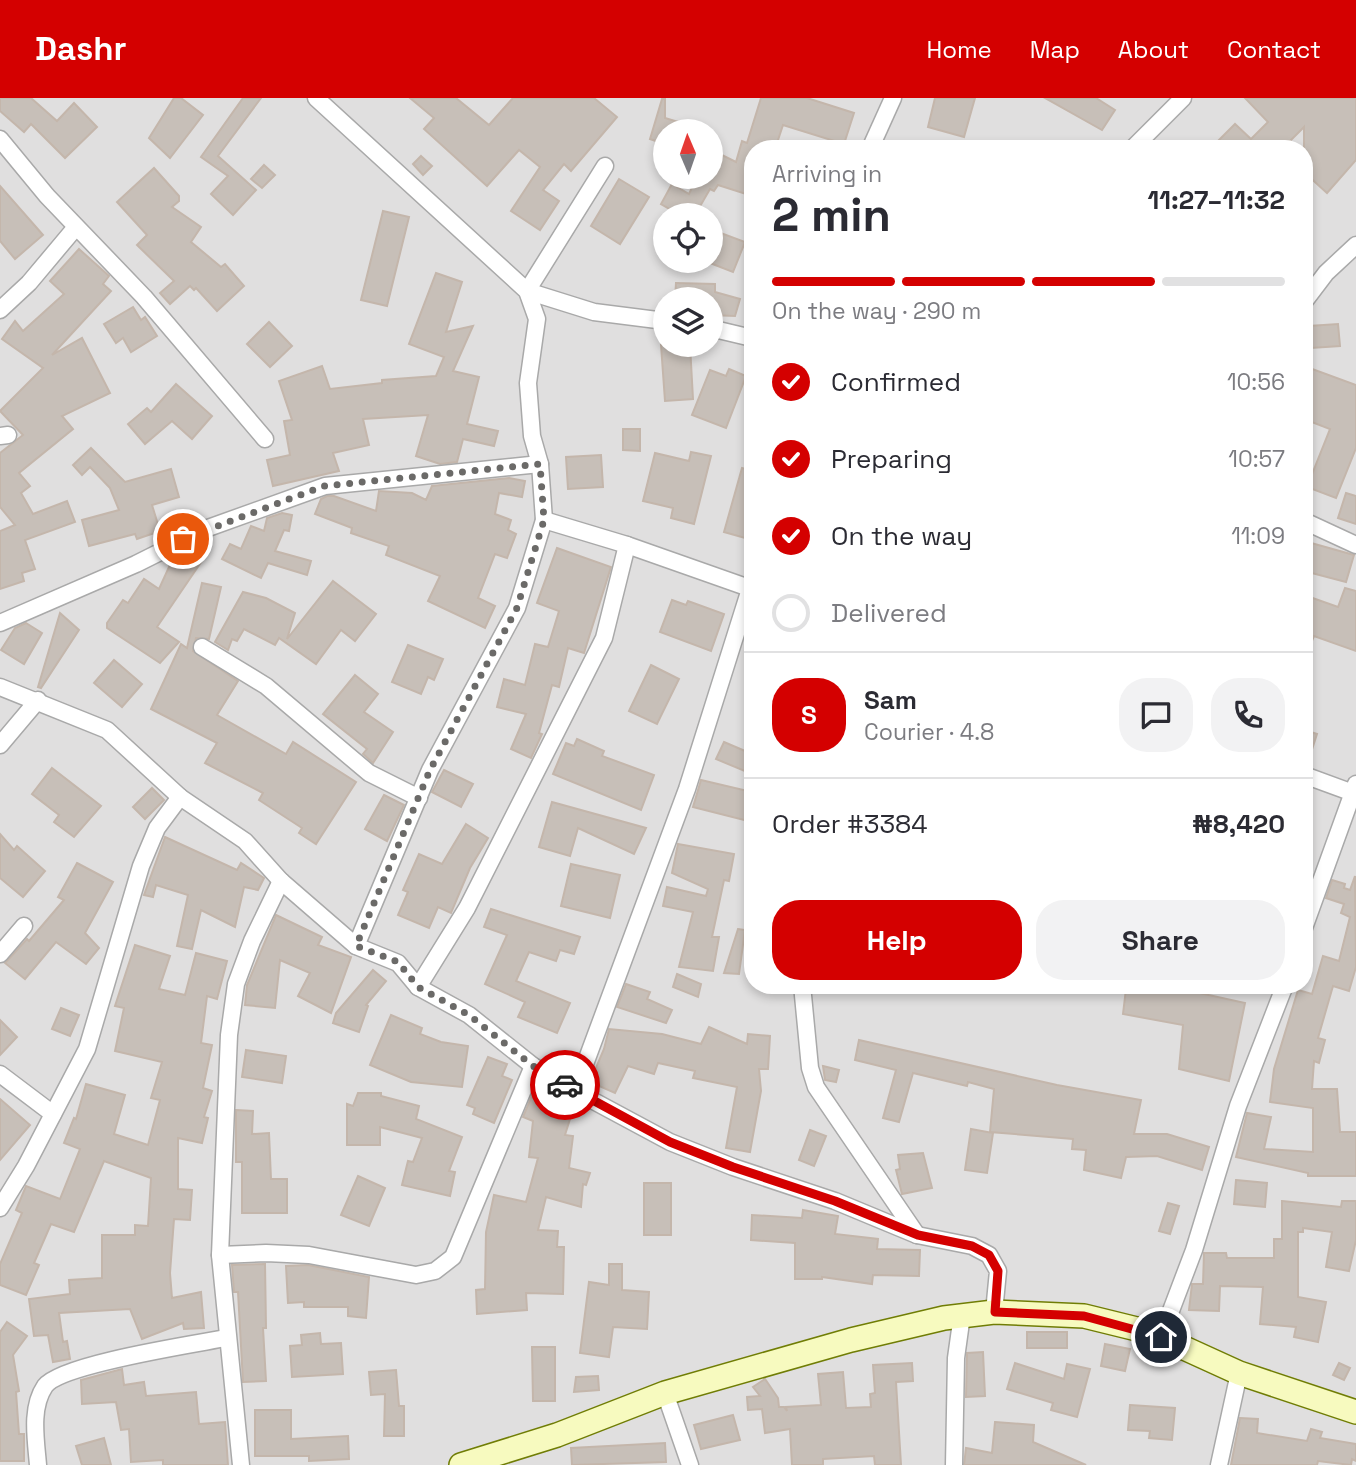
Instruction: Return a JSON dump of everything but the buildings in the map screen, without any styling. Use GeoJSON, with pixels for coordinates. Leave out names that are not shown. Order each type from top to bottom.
{"type":"FeatureCollection","features":[{"type":"Feature","properties":{"kind":"street"},"geometry":{"type":"LineString","coordinates":[[316,98],[527,291],[594,312],[653,319]]}},
{"type":"Feature","properties":{"kind":"street"},"geometry":{"type":"LineString","coordinates":[[874,140],[893,98]]}},
{"type":"Feature","properties":{"kind":"street"},"geometry":{"type":"LineString","coordinates":[[1141,140],[1183,98]]}},
{"type":"Feature","properties":{"kind":"street"},"geometry":{"type":"LineString","coordinates":[[0,138],[76,227],[144,297],[265,439]]}},
{"type":"Feature","properties":{"kind":"street"},"geometry":{"type":"LineString","coordinates":[[527,291],[605,166]]}},
{"type":"Feature","properties":{"kind":"street"},"geometry":{"type":"LineString","coordinates":[[0,310],[29,283],[76,227]]}},
{"type":"Feature","properties":{"kind":"street"},"geometry":{"type":"LineString","coordinates":[[1313,290],[1326,273],[1356,245]]}},
{"type":"Feature","properties":{"kind":"street"},"geometry":{"type":"LineString","coordinates":[[356,946],[452,727],[517,608],[544,520],[540,464],[532,436],[528,383],[537,319],[527,291]]}},
{"type":"Feature","properties":{"kind":"street"},"geometry":{"type":"LineString","coordinates":[[723,331],[744,336]]}},
{"type":"Feature","properties":{"kind":"street"},"geometry":{"type":"LineString","coordinates":[[0,623],[136,564],[208,528],[324,486],[540,464]]}},
{"type":"Feature","properties":{"kind":"street"},"geometry":{"type":"LineString","coordinates":[[544,520],[627,545],[744,586]]}},
{"type":"Feature","properties":{"kind":"street"},"geometry":{"type":"LineString","coordinates":[[1313,525],[1356,545]]}},
{"type":"Feature","properties":{"kind":"street"},"geometry":{"type":"LineString","coordinates":[[418,987],[467,908],[604,638],[627,545]]}},
{"type":"Feature","properties":{"kind":"street"},"geometry":{"type":"LineString","coordinates":[[575,1091],[687,789],[744,614]]}},
{"type":"Feature","properties":{"kind":"street"},"geometry":{"type":"LineString","coordinates":[[202,648],[266,686],[369,773],[419,799]]}},
{"type":"Feature","properties":{"kind":"street"},"geometry":{"type":"LineString","coordinates":[[0,687],[38,700],[107,730],[180,797],[245,841],[281,881],[356,946],[398,962],[418,987],[469,1015],[533,1066],[575,1091],[670,1142],[918,1235],[972,1246],[989,1255],[998,1271],[995,1312]]}},
{"type":"Feature","properties":{"kind":"street"},"geometry":{"type":"LineString","coordinates":[[0,745],[38,700]]}},
{"type":"Feature","properties":{"kind":"street"},"geometry":{"type":"LineString","coordinates":[[1313,778],[1355,790],[1313,904]]}},
{"type":"Feature","properties":{"kind":"street"},"geometry":{"type":"LineString","coordinates":[[0,1208],[87,1049],[141,866],[158,828],[180,797]]}},
{"type":"Feature","properties":{"kind":"street"},"geometry":{"type":"LineString","coordinates":[[242,1465],[226,1338],[220,1255],[229,1035],[236,984],[251,941],[281,881]]}},
{"type":"Feature","properties":{"kind":"street"},"geometry":{"type":"LineString","coordinates":[[0,954],[24,926]]}},
{"type":"Feature","properties":{"kind":"street"},"geometry":{"type":"LineString","coordinates":[[803,994],[810,1068],[816,1087],[918,1235]]}},
{"type":"Feature","properties":{"kind":"street"},"geometry":{"type":"LineString","coordinates":[[1161,1337],[1194,1250],[1238,1106],[1282,994]]}},
{"type":"Feature","properties":{"kind":"street"},"geometry":{"type":"LineString","coordinates":[[220,1255],[309,1255],[416,1275],[435,1271],[453,1257],[485,1175],[533,1066]]}},
{"type":"Feature","properties":{"kind":"street"},"geometry":{"type":"LineString","coordinates":[[0,1074],[53,1114]]}},
{"type":"Feature","properties":{"kind":"street"},"geometry":{"type":"LineString","coordinates":[[461,1465],[557,1435],[665,1393],[851,1340],[962,1315],[995,1312],[1084,1316],[1161,1337],[1239,1373],[1356,1412]]}},
{"type":"Feature","properties":{"kind":"street"},"geometry":{"type":"LineString","coordinates":[[954,1465],[956,1358],[962,1315]]}},
{"type":"Feature","properties":{"kind":"street"},"geometry":{"type":"LineString","coordinates":[[38,1465],[35,1418],[43,1391],[54,1378],[104,1363],[226,1338]]}},
{"type":"Feature","properties":{"kind":"street"},"geometry":{"type":"LineString","coordinates":[[1219,1465],[1239,1373]]}},
{"type":"Feature","properties":{"kind":"street"},"geometry":{"type":"LineString","coordinates":[[665,1393],[690,1465]]}},
{"type":"Feature","properties":{"kind":"shaded area"},"geometry":{"type":"Polygon","coordinates":[[[0,98],[1356,98],[1356,1465],[0,1465],[0,98]]]}},
{"type":"Feature","properties":{"kind":"way so far"},"geometry":{"type":"LineString","coordinates":[[183,539],[324,486],[540,464],[544,520],[517,608],[430,770],[356,946],[398,962],[418,987],[469,1015],[533,1066],[565,1085]]}},
{"type":"Feature","properties":{"kind":"route"},"geometry":{"type":"LineString","coordinates":[[565,1085],[670,1142],[733,1167],[835,1201],[918,1235],[972,1246],[989,1255],[998,1271],[995,1312],[1084,1316],[1161,1337]]}}]}
